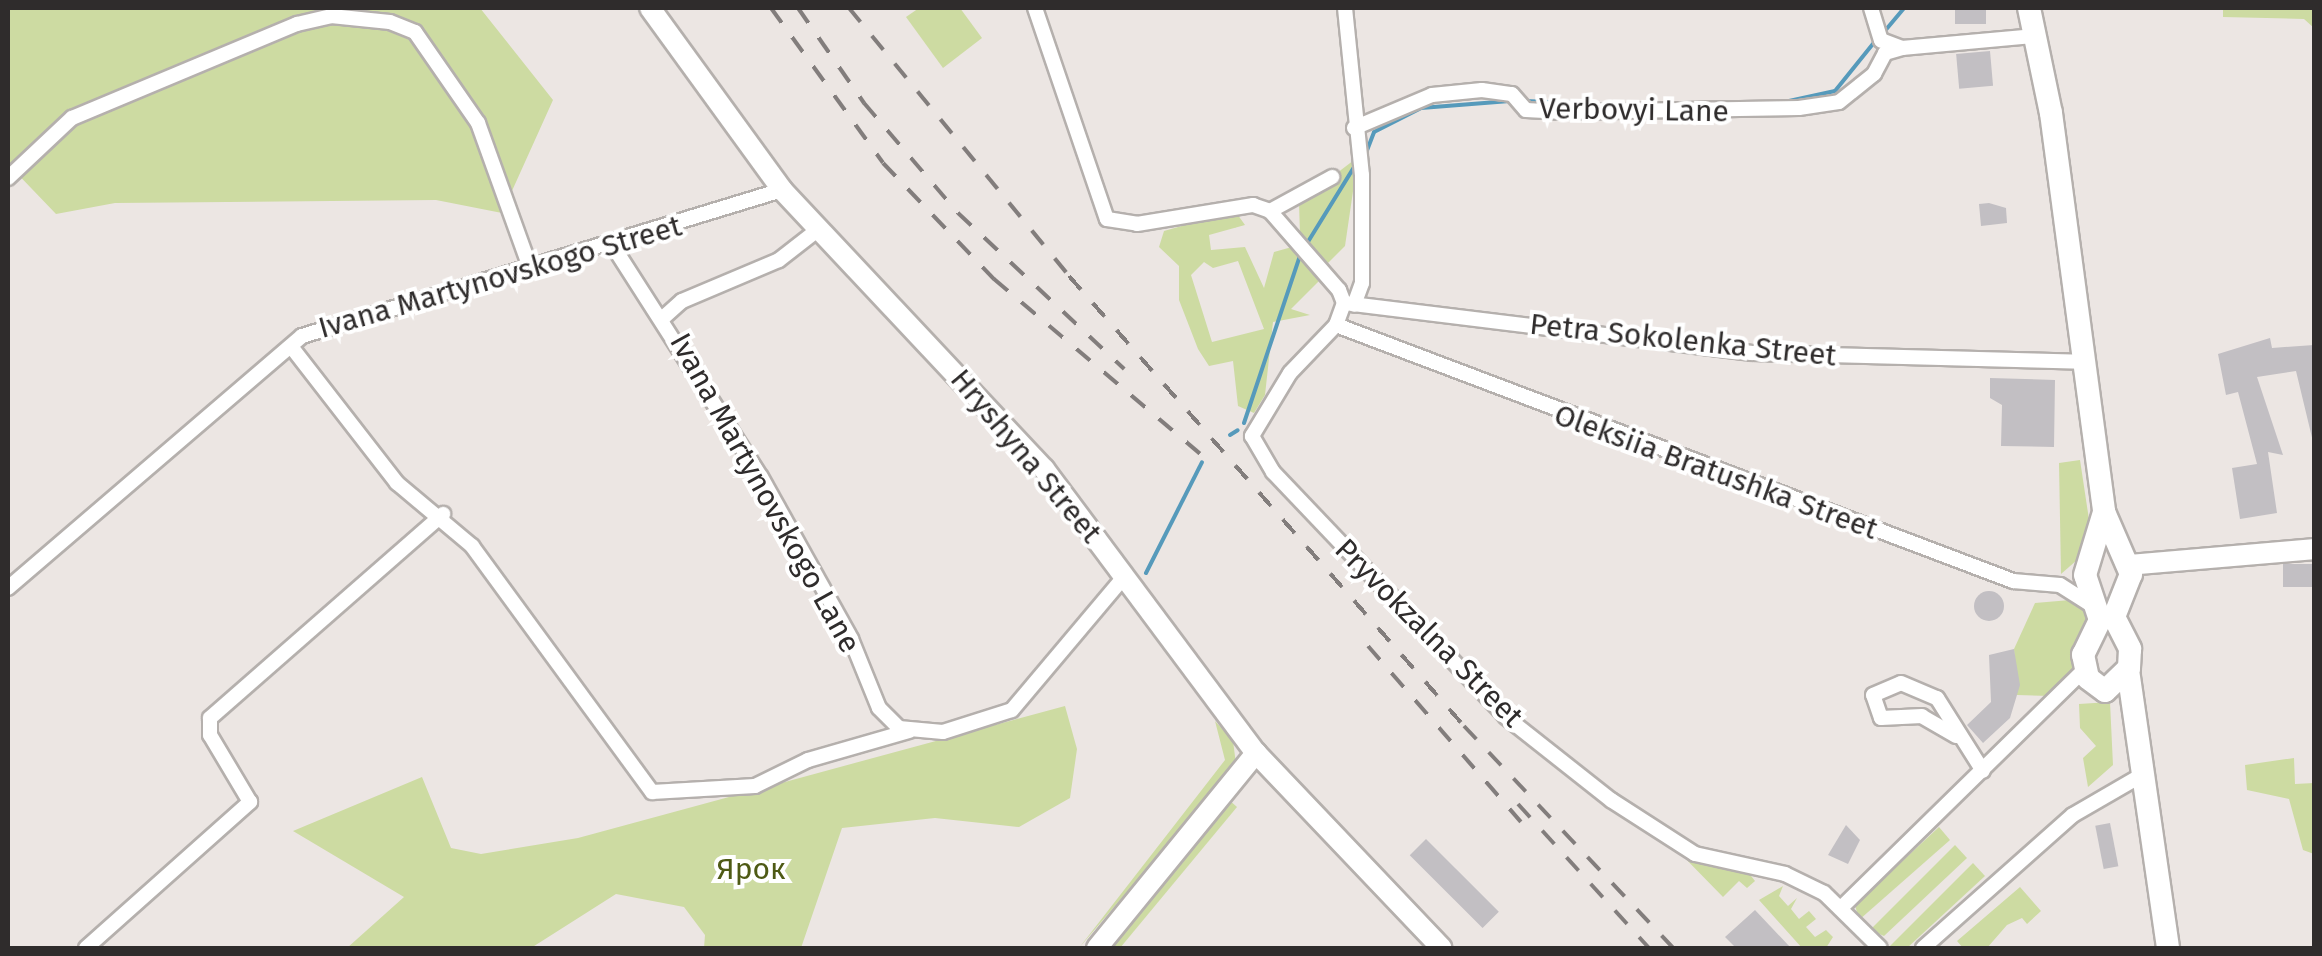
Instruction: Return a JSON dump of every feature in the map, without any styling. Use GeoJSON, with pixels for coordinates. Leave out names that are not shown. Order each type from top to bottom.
{"type":"FeatureCollection","features":[{"type":"Feature","properties":{"kind":"main road"},"geometry":{"type":"LineString","coordinates":[[2029,8],[2104,512],[2115,553],[2130,586],[2084,650],[2103,684],[2134,716],[2168,948]]}},
{"type":"Feature","properties":{"kind":"main road"},"geometry":{"type":"LineString","coordinates":[[2103,684],[2130,649],[2085,573],[2115,553]]}},
{"type":"Feature","properties":{"kind":"street","name":"Hryshyna Street"},"geometry":{"type":"LineString","coordinates":[[650,8],[782,190],[1044,470],[1256,753],[1442,948]]}},
{"type":"Feature","properties":{"kind":"street"},"geometry":{"type":"LineString","coordinates":[[1035,8],[1107,219],[1137,224],[1235,206],[1270,212],[1304,246],[1349,304]]}},
{"type":"Feature","properties":{"kind":"street"},"geometry":{"type":"LineString","coordinates":[[1336,325],[1349,304],[1364,247],[1344,8]]}},
{"type":"Feature","properties":{"kind":"street"},"geometry":{"type":"LineString","coordinates":[[1871,8],[1879,37],[1902,48],[2035,36]]}},
{"type":"Feature","properties":{"kind":"street"},"geometry":{"type":"LineString","coordinates":[[8,178],[72,118],[298,24],[330,16],[390,22],[415,32],[478,122],[530,270]]}},
{"type":"Feature","properties":{"kind":"street","name":"Verbovyi Lane"},"geometry":{"type":"LineString","coordinates":[[1354,128],[1432,95],[1482,90],[1512,94],[1526,110],[1799,108],[1839,102],[1874,74],[1884,54],[1902,48]]}},
{"type":"Feature","properties":{"kind":"street"},"geometry":{"type":"LineString","coordinates":[[1270,212],[1286,196],[1332,177]]}},
{"type":"Feature","properties":{"kind":"street","name":"Ivana Martynovskogo Street"},"geometry":{"type":"LineString","coordinates":[[8,588],[314,330],[613,246],[782,190]]}},
{"type":"Feature","properties":{"kind":"street","name":"Ivana Martynovskogo Lane"},"geometry":{"type":"LineString","coordinates":[[664,318],[682,302],[780,260],[820,228]]}},
{"type":"Feature","properties":{"kind":"street","name":"Ivana Martynovskogo Lane"},"geometry":{"type":"LineString","coordinates":[[613,246],[649,310],[664,318],[852,640],[880,708],[910,731]]}},
{"type":"Feature","properties":{"kind":"street","name":"Petra Sokolenka Street"},"geometry":{"type":"LineString","coordinates":[[1349,304],[1751,353],[2084,362]]}},
{"type":"Feature","properties":{"kind":"street","name":"Pryvokzalna Street"},"geometry":{"type":"LineString","coordinates":[[1336,325],[1290,373],[1252,436],[1273,472],[1506,716],[1695,854],[1785,874],[1842,907],[1880,948]]}},
{"type":"Feature","properties":{"kind":"street","name":"Oleksiia Bratushka Street"},"geometry":{"type":"LineString","coordinates":[[1336,325],[2012,581],[2060,584],[2107,616]]}},
{"type":"Feature","properties":{"kind":"street"},"geometry":{"type":"LineString","coordinates":[[294,349],[397,483],[443,514],[646,788],[673,795],[755,786],[808,760],[910,731],[960,729],[1012,710],[1123,578]]}},
{"type":"Feature","properties":{"kind":"street"},"geometry":{"type":"LineString","coordinates":[[86,948],[250,802],[210,735],[210,718],[443,514]]}},
{"type":"Feature","properties":{"kind":"street"},"geometry":{"type":"LineString","coordinates":[[2115,553],[2314,549]]}},
{"type":"Feature","properties":{"kind":"street"},"geometry":{"type":"LineString","coordinates":[[2060,584],[2085,573]]}},
{"type":"Feature","properties":{"kind":"street"},"geometry":{"type":"LineString","coordinates":[[1956,736],[1922,716],[1881,718],[1872,695],[1902,683],[1937,698],[1956,736],[1983,771]]}},
{"type":"Feature","properties":{"kind":"street"},"geometry":{"type":"LineString","coordinates":[[1842,907],[1983,771],[2103,684]]}},
{"type":"Feature","properties":{"kind":"street"},"geometry":{"type":"LineString","coordinates":[[1098,948],[1256,753]]}},
{"type":"Feature","properties":{"kind":"street"},"geometry":{"type":"LineString","coordinates":[[1923,948],[2074,816],[2142,775]]}},
{"type":"Feature","properties":{"kind":"green space"},"geometry":{"type":"Polygon","coordinates":[[[8,8],[480,8],[553,100],[502,213],[436,200],[115,203],[56,214],[8,164],[8,8]]]}},
{"type":"Feature","properties":{"kind":"green space"},"geometry":{"type":"Polygon","coordinates":[[[919,8],[960,8],[982,38],[943,68],[906,17],[919,8]]]}},
{"type":"Feature","properties":{"kind":"green space"},"geometry":{"type":"Polygon","coordinates":[[[2223,8],[2314,8],[2314,28],[2304,19],[2223,17],[2223,8]]]}},
{"type":"Feature","properties":{"kind":"green space"},"geometry":{"type":"Polygon","coordinates":[[[1358,157],[1345,246],[1326,265],[1300,235],[1299,202],[1358,157]]]}},
{"type":"Feature","properties":{"kind":"green space"},"geometry":{"type":"Polygon","coordinates":[[[1235,211],[1245,225],[1209,235],[1211,250],[1245,247],[1264,288],[1274,252],[1299,245],[1323,277],[1291,309],[1310,315],[1273,322],[1265,395],[1254,413],[1238,406],[1233,361],[1209,366],[1198,349],[1179,300],[1179,266],[1159,247],[1164,231],[1235,211]],[[1238,261],[1213,268],[1204,262],[1191,275],[1212,342],[1264,329],[1238,261]]]}},
{"type":"Feature","properties":{"kind":"green space"},"geometry":{"type":"Polygon","coordinates":[[[2080,460],[2093,546],[2061,574],[2059,463],[2080,460]]]}},
{"type":"Feature","properties":{"kind":"green space"},"geometry":{"type":"Polygon","coordinates":[[[2082,599],[2099,610],[2083,665],[2051,696],[2017,695],[2014,649],[2035,603],[2082,599]]]}},
{"type":"Feature","properties":{"kind":"green space"},"geometry":{"type":"Polygon","coordinates":[[[2110,702],[2113,765],[2088,787],[2083,758],[2096,746],[2080,728],[2079,704],[2110,702]]]}},
{"type":"Feature","properties":{"kind":"green space","name":"Ярок"},"geometry":{"type":"Polygon","coordinates":[[[1065,706],[1077,749],[1070,798],[1019,827],[935,818],[842,828],[801,948],[704,948],[705,935],[684,907],[616,894],[531,948],[347,948],[404,897],[293,831],[422,777],[451,848],[481,854],[578,838],[1065,706]]]}},
{"type":"Feature","properties":{"kind":"green space"},"geometry":{"type":"Polygon","coordinates":[[[1215,721],[1233,741],[1236,764],[1079,948],[1225,760],[1215,721]]]}},
{"type":"Feature","properties":{"kind":"green space"},"geometry":{"type":"Polygon","coordinates":[[[2294,758],[2295,784],[2314,783],[2314,854],[2303,850],[2289,799],[2247,790],[2245,765],[2294,758]]]}},
{"type":"Feature","properties":{"kind":"green space"},"geometry":{"type":"Polygon","coordinates":[[[1228,799],[1237,807],[1120,948],[1106,948],[1228,799]]]}},
{"type":"Feature","properties":{"kind":"green space"},"geometry":{"type":"Polygon","coordinates":[[[1939,827],[1950,840],[1859,920],[1855,905],[1939,827]]]}},
{"type":"Feature","properties":{"kind":"green space"},"geometry":{"type":"Polygon","coordinates":[[[1955,845],[1967,858],[1884,936],[1870,930],[1955,845]]]}},
{"type":"Feature","properties":{"kind":"green space"},"geometry":{"type":"Polygon","coordinates":[[[1678,851],[1748,872],[1755,881],[1747,888],[1739,881],[1723,897],[1678,851]]]}},
{"type":"Feature","properties":{"kind":"green space"},"geometry":{"type":"Polygon","coordinates":[[[1973,863],[1985,876],[1907,948],[1888,948],[1973,863]]]}},
{"type":"Feature","properties":{"kind":"green space"},"geometry":{"type":"Polygon","coordinates":[[[1783,886],[1779,896],[1788,906],[1797,898],[1791,909],[1799,919],[1809,911],[1816,919],[1806,927],[1815,937],[1826,930],[1833,937],[1826,948],[1802,948],[1759,900],[1783,886]]]}},
{"type":"Feature","properties":{"kind":"green space"},"geometry":{"type":"Polygon","coordinates":[[[2020,887],[2041,911],[2027,924],[2022,918],[2007,925],[1987,948],[1963,948],[1957,941],[2020,887]]]}},
{"type":"Feature","properties":{"kind":"building"},"geometry":{"type":"Polygon","coordinates":[[[1955,8],[1986,8],[1986,24],[1955,24],[1955,8]]]}},
{"type":"Feature","properties":{"kind":"building"},"geometry":{"type":"Polygon","coordinates":[[[1990,51],[1993,86],[1959,89],[1956,54],[1990,51]]]}},
{"type":"Feature","properties":{"kind":"building"},"geometry":{"type":"Polygon","coordinates":[[[1979,204],[2006,208],[2007,223],[1981,226],[1979,204]]]}},
{"type":"Feature","properties":{"kind":"building"},"geometry":{"type":"Polygon","coordinates":[[[2270,338],[2272,348],[2314,345],[2314,446],[2296,371],[2257,377],[2283,455],[2268,452],[2277,513],[2240,519],[2232,468],[2257,464],[2238,392],[2226,395],[2218,354],[2270,338]]]}},
{"type":"Feature","properties":{"kind":"building"},"geometry":{"type":"Polygon","coordinates":[[[1990,378],[2055,380],[2054,447],[2001,446],[2002,405],[1990,398],[1990,378]]]}},
{"type":"Feature","properties":{"kind":"building"},"geometry":{"type":"Polygon","coordinates":[[[2283,564],[2314,564],[2314,587],[2283,587],[2283,564]]]}},
{"type":"Feature","properties":{"kind":"building"},"geometry":{"type":"Polygon","coordinates":[[[1989,591],[2000,595],[2004,606],[2000,617],[1989,621],[1978,617],[1974,606],[1978,595],[1989,591]]]}},
{"type":"Feature","properties":{"kind":"building"},"geometry":{"type":"Polygon","coordinates":[[[2014,649],[2020,685],[2010,718],[1983,743],[1967,725],[1991,702],[1989,655],[2014,649]]]}},
{"type":"Feature","properties":{"kind":"building"},"geometry":{"type":"Polygon","coordinates":[[[2110,823],[2118,866],[2104,869],[2095,826],[2110,823]]]}},
{"type":"Feature","properties":{"kind":"building"},"geometry":{"type":"Polygon","coordinates":[[[1846,825],[1860,840],[1848,864],[1828,855],[1846,825]]]}},
{"type":"Feature","properties":{"kind":"building"},"geometry":{"type":"Polygon","coordinates":[[[1426,839],[1499,912],[1483,928],[1410,855],[1426,839]]]}},
{"type":"Feature","properties":{"kind":"building"},"geometry":{"type":"Polygon","coordinates":[[[1755,910],[1791,948],[1736,948],[1725,937],[1755,910]]]}},
{"type":"Feature","properties":{"kind":"waterway"},"geometry":{"type":"LineString","coordinates":[[1884,32],[1904,8]]}},
{"type":"Feature","properties":{"kind":"waterway"},"geometry":{"type":"LineString","coordinates":[[1789,101],[1835,91],[1877,39]]}},
{"type":"Feature","properties":{"kind":"waterway"},"geometry":{"type":"LineString","coordinates":[[1366,153],[1374,132],[1421,108],[1510,101]]}},
{"type":"Feature","properties":{"kind":"waterway"},"geometry":{"type":"LineString","coordinates":[[1525,101],[1620,105]]}},
{"type":"Feature","properties":{"kind":"waterway"},"geometry":{"type":"LineString","coordinates":[[1306,245],[1356,164]]}},
{"type":"Feature","properties":{"kind":"waterway"},"geometry":{"type":"LineString","coordinates":[[1244,423],[1301,253]]}},
{"type":"Feature","properties":{"kind":"waterway"},"geometry":{"type":"LineString","coordinates":[[1230,435],[1238,430]]}},
{"type":"Feature","properties":{"kind":"waterway"},"geometry":{"type":"LineString","coordinates":[[1146,573],[1202,462]]}},
{"type":"Feature","properties":{"kind":"railway"},"geometry":{"type":"LineString","coordinates":[[771,8],[883,163],[994,279],[1200,454]]}},
{"type":"Feature","properties":{"kind":"railway"},"geometry":{"type":"LineString","coordinates":[[798,8],[864,103],[958,213],[1124,369]]}},
{"type":"Feature","properties":{"kind":"railway"},"geometry":{"type":"LineString","coordinates":[[849,8],[1069,276],[1464,726],[1673,948]]}},
{"type":"Feature","properties":{"kind":"railway"},"geometry":{"type":"LineString","coordinates":[[1368,646],[1521,822]]}},
{"type":"Feature","properties":{"kind":"railway"},"geometry":{"type":"LineString","coordinates":[[1518,804],[1649,948]]}}]}
